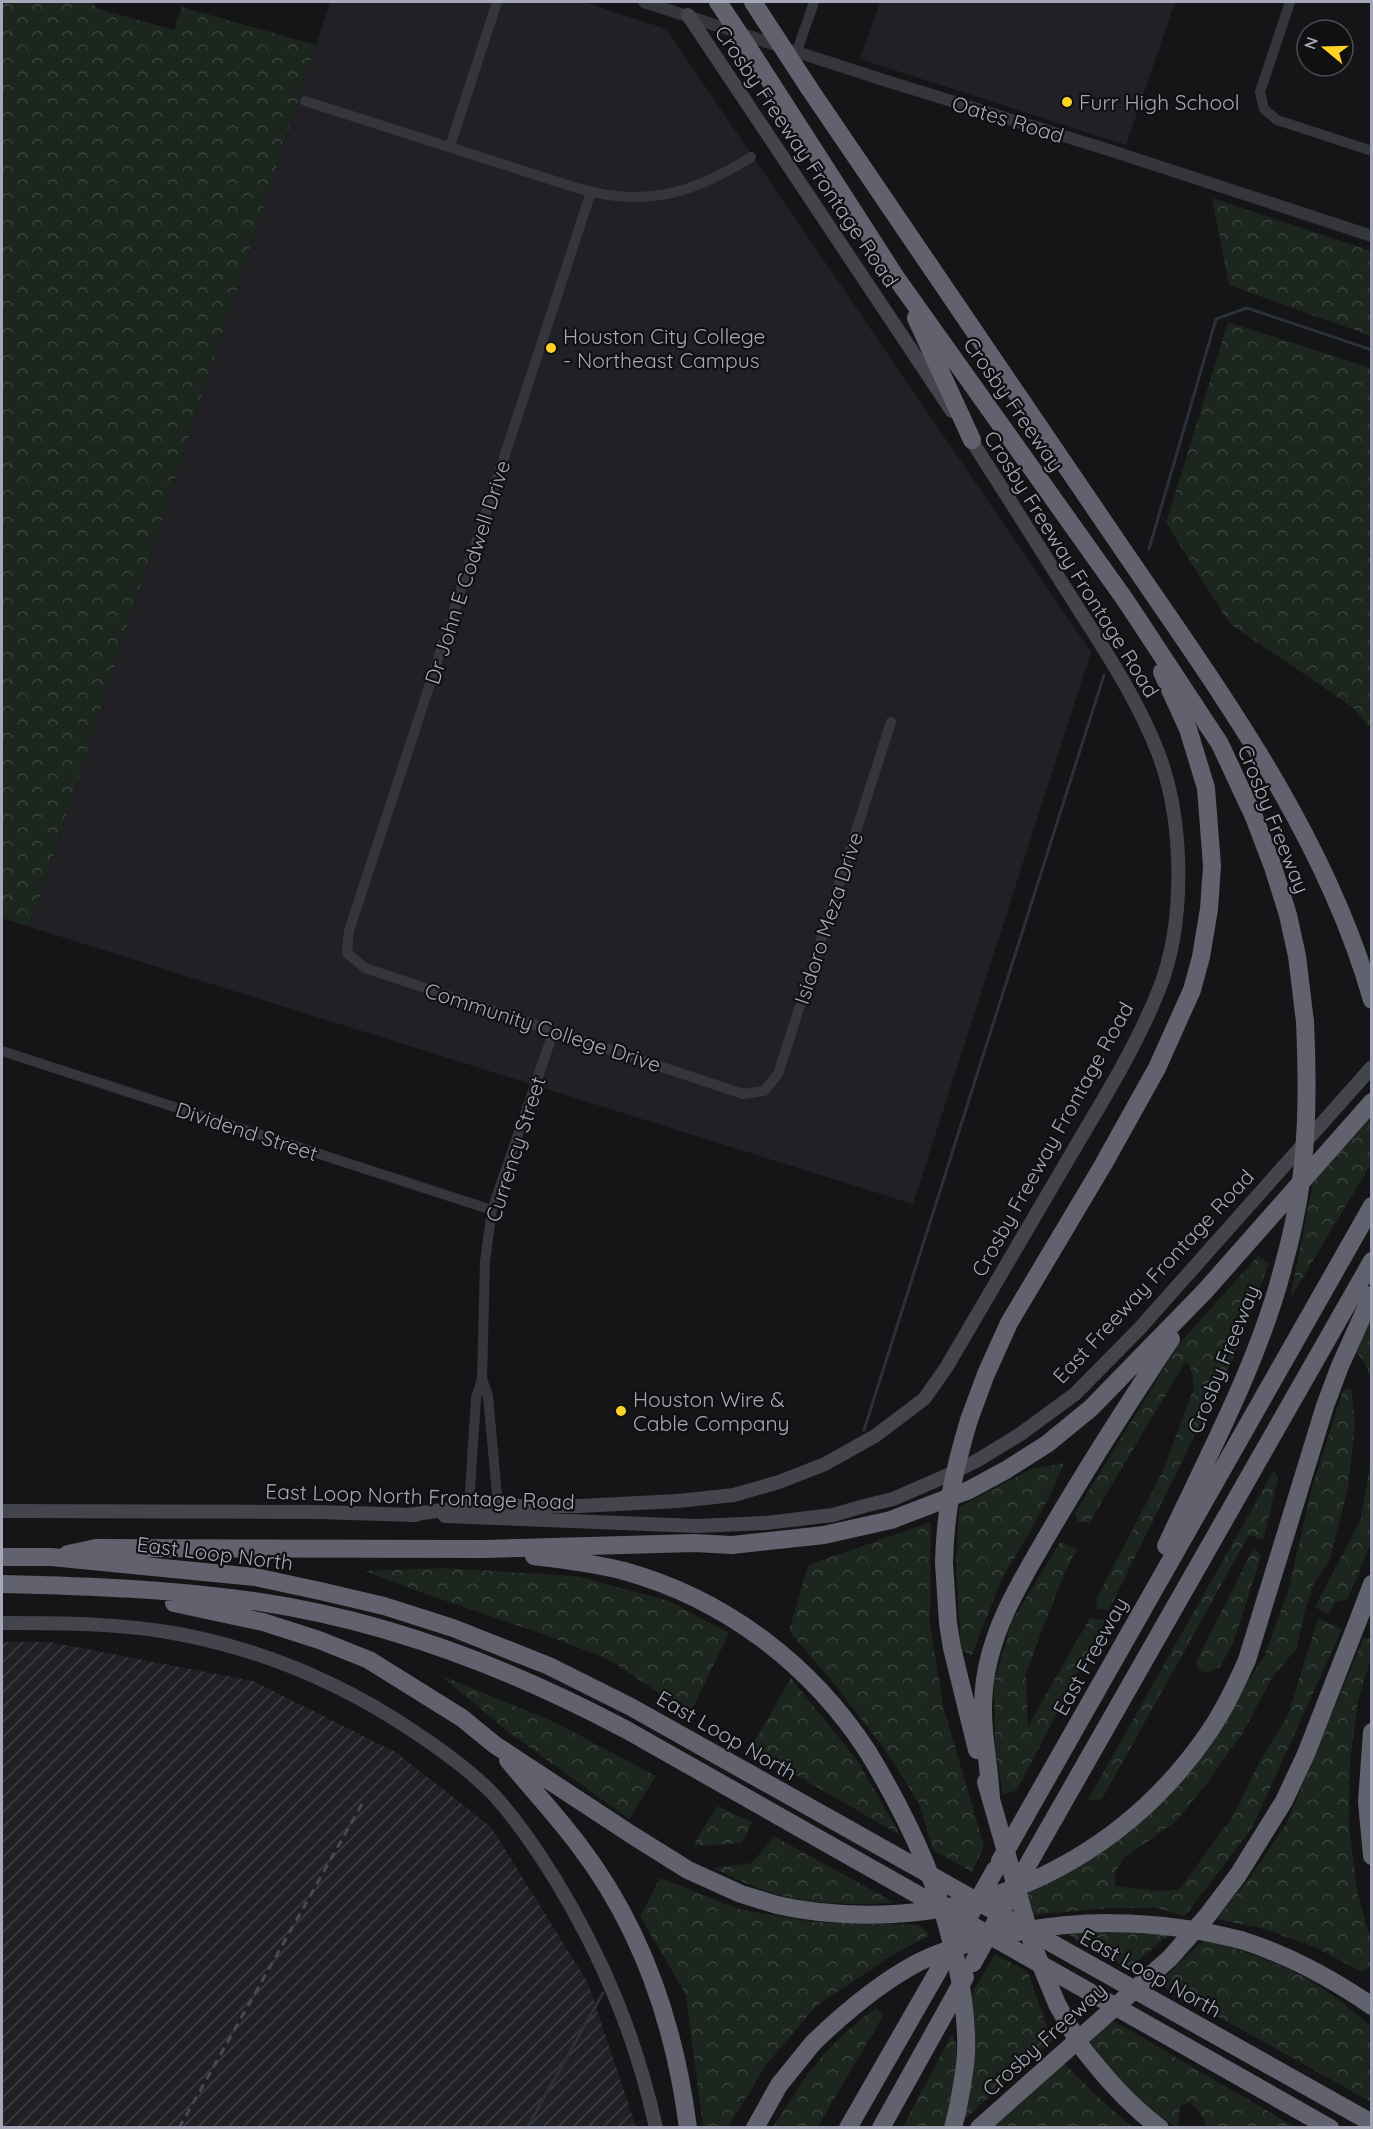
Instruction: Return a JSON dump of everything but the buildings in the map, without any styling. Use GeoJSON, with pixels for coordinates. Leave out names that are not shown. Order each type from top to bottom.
{"type":"FeatureCollection","features":[{"type":"Feature","properties":{"kind":"highway","name":"Crosby Freeway"},"geometry":{"type":"LineString","coordinates":[[718,2],[897,279],[1126,601],[1220,744],[1254,817],[1288,915],[1297,956],[1305,1022],[1307,1109],[1302,1173],[1295,1221],[1265,1327],[1244,1378],[1113,1659]]}},
{"type":"Feature","properties":{"kind":"highway","name":"Crosby Freeway"},"geometry":{"type":"LineString","coordinates":[[753,2],[809,88],[1124,550],[1269,770],[1304,831],[1341,910],[1371,997]]}},
{"type":"Feature","properties":{"kind":"highway"},"geometry":{"type":"LineString","coordinates":[[897,279],[972,440]]}},
{"type":"Feature","properties":{"kind":"highway"},"geometry":{"type":"LineString","coordinates":[[1126,601],[1167,680],[1184,719],[1196,750],[1206,788],[1212,866],[1209,909],[1201,957],[1192,990],[1157,1068],[1103,1165],[1009,1323],[986,1374],[969,1420],[951,1484],[944,1563],[952,1648],[1011,1874],[1040,1964],[1057,2004],[1080,2045],[1110,2084],[1160,2127]]}},
{"type":"Feature","properties":{"kind":"highway"},"geometry":{"type":"LineString","coordinates":[[51,1557],[96,1548],[484,1548],[694,1543],[732,1545],[824,1535],[891,1520],[969,1490],[1006,1470],[1047,1444],[1098,1401],[1205,1291],[1371,1102]]}},
{"type":"Feature","properties":{"kind":"highway","name":"East Freeway"},"geometry":{"type":"LineString","coordinates":[[848,2127],[1371,1206]]}},
{"type":"Feature","properties":{"kind":"highway"},"geometry":{"type":"LineString","coordinates":[[881,2127],[1371,1261]]}},
{"type":"Feature","properties":{"kind":"highway"},"geometry":{"type":"LineString","coordinates":[[988,1782],[984,1741],[984,1689],[991,1652],[1007,1610],[1081,1478],[1205,1291]]}},
{"type":"Feature","properties":{"kind":"highway"},"geometry":{"type":"LineString","coordinates":[[102,1587],[263,1622],[319,1640],[378,1666],[462,1718],[495,1745],[632,1835],[688,1870],[741,1894],[798,1910],[850,1915],[922,1912],[970,1904],[1027,1884],[1057,1870],[1109,1838],[1178,1773],[1210,1731],[1247,1660],[1325,1406],[1371,1295]]}},
{"type":"Feature","properties":{"kind":"highway"},"geometry":{"type":"LineString","coordinates":[[484,1548],[575,1561],[623,1571],[676,1588],[737,1620],[770,1643],[812,1681],[842,1714],[868,1752],[908,1822],[924,1858],[948,1925],[962,1992],[966,2033],[964,2079],[955,2120]]}},
{"type":"Feature","properties":{"kind":"highway","name":"East Loop North"},"geometry":{"type":"LineString","coordinates":[[2,1557],[51,1557],[255,1577],[384,1606],[549,1666],[631,1707],[1371,2123]]}},
{"type":"Feature","properties":{"kind":"highway","name":"East Loop North"},"geometry":{"type":"LineString","coordinates":[[2,1584],[176,1592],[261,1602],[336,1617],[427,1644],[537,1686],[595,1713],[698,1769],[1330,2127]]}},
{"type":"Feature","properties":{"kind":"highway","name":"Crosby Freeway"},"geometry":{"type":"LineString","coordinates":[[979,2127],[1170,1958],[1207,1916],[1238,1875],[1265,1834],[1306,1754],[1371,1584]]}},
{"type":"Feature","properties":{"kind":"highway"},"geometry":{"type":"LineString","coordinates":[[1371,1732],[1367,1802],[1371,1856]]}},
{"type":"Feature","properties":{"kind":"highway"},"geometry":{"type":"LineString","coordinates":[[495,1745],[579,1845],[628,1923],[667,2023],[683,2086],[688,2127]]}},
{"type":"Feature","properties":{"kind":"highway"},"geometry":{"type":"LineString","coordinates":[[755,2127],[779,2085],[813,2043],[854,2006],[893,1977],[934,1955],[992,1937],[1048,1927],[1116,1923],[1184,1928],[1241,1941],[1287,1957],[1317,1972],[1371,2006]]}},
{"type":"Feature","properties":{"kind":"main road","name":"Crosby Freeway Frontage Road"},"geometry":{"type":"LineString","coordinates":[[409,1515],[469,1506],[579,1506],[678,1501],[734,1495],[779,1482],[825,1464],[876,1436],[924,1399],[946,1368],[1120,1070],[1159,991],[1171,946],[1177,913],[1177,851],[1172,804],[1160,757],[1128,688],[972,440],[688,15]]}},
{"type":"Feature","properties":{"kind":"main road","name":"East Freeway Frontage Road"},"geometry":{"type":"LineString","coordinates":[[836,1514],[893,1498],[978,1460],[1019,1435],[1075,1394],[1140,1328],[1371,1067]]}},
{"type":"Feature","properties":{"kind":"main road","name":"East Loop North Frontage Road"},"geometry":{"type":"LineString","coordinates":[[2,1511],[317,1512],[697,1526],[765,1523],[836,1514]]}},
{"type":"Feature","properties":{"kind":"main road"},"geometry":{"type":"LineString","coordinates":[[2,1623],[85,1624],[178,1634],[232,1646],[301,1670],[343,1688],[373,1704],[431,1742],[472,1774],[493,1795],[531,1841],[576,1914],[595,1948],[616,1998],[634,2046],[656,2127]]}},
{"type":"Feature","properties":{"kind":"street"},"geometry":{"type":"LineString","coordinates":[[450,146],[497,2]]}},
{"type":"Feature","properties":{"kind":"street","name":"Oates Road"},"geometry":{"type":"LineString","coordinates":[[644,2],[1371,236]]}},
{"type":"Feature","properties":{"kind":"street"},"geometry":{"type":"LineString","coordinates":[[797,51],[814,2]]}},
{"type":"Feature","properties":{"kind":"street"},"geometry":{"type":"LineString","coordinates":[[1290,2],[1260,92],[1264,109],[1277,120],[1371,151]]}},
{"type":"Feature","properties":{"kind":"street"},"geometry":{"type":"LineString","coordinates":[[305,101],[591,192],[618,197],[644,198],[700,186],[751,157]]}},
{"type":"Feature","properties":{"kind":"street","name":"Dr John E Codwell Drive"},"geometry":{"type":"LineString","coordinates":[[348,953],[349,931],[591,192]]}},
{"type":"Feature","properties":{"kind":"street","name":"Isidoro Meza Drive"},"geometry":{"type":"LineString","coordinates":[[743,1094],[764,1091],[778,1074],[891,722]]}},
{"type":"Feature","properties":{"kind":"street","name":"Community College Drive"},"geometry":{"type":"LineString","coordinates":[[348,953],[365,968],[743,1094]]}},
{"type":"Feature","properties":{"kind":"street","name":"Currency Street"},"geometry":{"type":"LineString","coordinates":[[469,1506],[476,1398],[482,1379],[485,1261],[492,1210],[554,1030]]}},
{"type":"Feature","properties":{"kind":"street","name":"Dividend Street"},"geometry":{"type":"LineString","coordinates":[[2,1051],[492,1210]]}},
{"type":"Feature","properties":{"kind":"street","name":"Currency Street"},"geometry":{"type":"LineString","coordinates":[[482,1379],[488,1396],[498,1506]]}},
{"type":"Feature","properties":{"kind":"street"},"geometry":{"type":"LineString","coordinates":[[474,1438],[491,1438]]}},
{"type":"Feature","properties":{"kind":"shaded area","name":"Houston City College - Northeast Campus"},"geometry":{"type":"Polygon","coordinates":[[[330,2],[584,2],[666,29],[1091,652],[913,1204],[30,927],[330,2]]]}},
{"type":"Feature","properties":{"kind":"shaded area","name":"Furr High School"},"geometry":{"type":"Polygon","coordinates":[[[880,2],[1175,2],[1126,145],[860,59],[880,2]]]}},
{"type":"Feature","properties":{"kind":"shaded area"},"geometry":{"type":"Polygon","coordinates":[[[2,1642],[50,1642],[253,1681],[397,1753],[491,1827],[588,1983],[636,2127],[2,2127],[2,1642]]]}},
{"type":"Feature","properties":{"kind":"green space"},"geometry":{"type":"Polygon","coordinates":[[[2,2],[93,2],[96,8],[174,30],[182,7],[316,45],[30,927],[2,918],[2,2]]]}},
{"type":"Feature","properties":{"kind":"green space"},"geometry":{"type":"Polygon","coordinates":[[[1212,198],[1371,251],[1371,336],[1229,285],[1212,198]]]}},
{"type":"Feature","properties":{"kind":"green space"},"geometry":{"type":"Polygon","coordinates":[[[1228,322],[1371,368],[1371,728],[1351,706],[1230,624],[1166,523],[1228,322]]]}},
{"type":"Feature","properties":{"kind":"green space"},"geometry":{"type":"Polygon","coordinates":[[[1371,1118],[1371,1164],[1290,1299],[1313,1182],[1371,1118]]]}},
{"type":"Feature","properties":{"kind":"green space"},"geometry":{"type":"Polygon","coordinates":[[[1258,1256],[1269,1263],[1235,1354],[1109,1610],[1096,1609],[1097,1598],[1163,1471],[1194,1387],[1191,1369],[1186,1361],[1089,1523],[1078,1522],[1075,1513],[1179,1344],[1258,1256]]]}},
{"type":"Feature","properties":{"kind":"green space"},"geometry":{"type":"Polygon","coordinates":[[[1371,1318],[1371,1394],[1368,1371],[1356,1352],[1371,1318]]]}},
{"type":"Feature","properties":{"kind":"green space"},"geometry":{"type":"Polygon","coordinates":[[[1351,1388],[1355,1425],[1348,1488],[1329,1562],[1314,1583],[1297,1648],[1272,1678],[1242,1734],[1205,1786],[1175,1822],[1124,1858],[1115,1872],[1115,1886],[1157,1891],[1179,1890],[1233,1816],[1261,1759],[1288,1715],[1318,1618],[1342,1629],[1252,1828],[1185,1916],[1156,1908],[1108,1908],[1032,1915],[1026,1897],[1029,1889],[1099,1853],[1239,1694],[1264,1657],[1289,1588],[1311,1491],[1343,1390],[1351,1388]]]}},
{"type":"Feature","properties":{"kind":"green space"},"geometry":{"type":"Polygon","coordinates":[[[1371,1427],[1371,1542],[1348,1599],[1335,1602],[1328,1615],[1315,1607],[1361,1519],[1369,1471],[1371,1427]]]}},
{"type":"Feature","properties":{"kind":"green space"},"geometry":{"type":"Polygon","coordinates":[[[1064,1463],[1049,1498],[1000,1583],[972,1655],[961,1650],[956,1566],[959,1507],[1032,1469],[1064,1463]]]}},
{"type":"Feature","properties":{"kind":"green space"},"geometry":{"type":"Polygon","coordinates":[[[1274,1470],[1278,1479],[1263,1540],[1249,1535],[1102,1799],[1087,1801],[1274,1470]]]}},
{"type":"Feature","properties":{"kind":"green space"},"geometry":{"type":"Polygon","coordinates":[[[931,1522],[930,1626],[944,1709],[984,1846],[972,1872],[933,1850],[919,1803],[885,1750],[835,1685],[789,1631],[808,1565],[931,1522]]]}},
{"type":"Feature","properties":{"kind":"green space"},"geometry":{"type":"Polygon","coordinates":[[[1060,1542],[1077,1549],[1065,1572],[1026,1675],[1028,1726],[1090,1618],[1105,1620],[1017,1790],[1003,1795],[995,1750],[994,1682],[1012,1621],[1060,1542]]]}},
{"type":"Feature","properties":{"kind":"green space"},"geometry":{"type":"Polygon","coordinates":[[[1254,1547],[1261,1556],[1234,1641],[1220,1667],[1207,1673],[1199,1670],[1196,1662],[1254,1547]]]}},
{"type":"Feature","properties":{"kind":"green space"},"geometry":{"type":"Polygon","coordinates":[[[443,1568],[577,1576],[669,1601],[729,1633],[690,1714],[608,1659],[365,1571],[443,1568]]]}},
{"type":"Feature","properties":{"kind":"green space"},"geometry":{"type":"Polygon","coordinates":[[[1364,1637],[1371,1640],[1371,1657],[1358,1702],[1350,1761],[1349,1824],[1357,1891],[1371,1940],[1371,1965],[1362,1972],[1315,1947],[1264,1929],[1216,1919],[1251,1876],[1286,1824],[1364,1637]]]}},
{"type":"Feature","properties":{"kind":"green space"},"geometry":{"type":"Polygon","coordinates":[[[440,1675],[554,1722],[656,1776],[629,1819],[507,1731],[440,1675]]]}},
{"type":"Feature","properties":{"kind":"green space"},"geometry":{"type":"Polygon","coordinates":[[[791,1678],[857,1760],[900,1835],[750,1749],[791,1678]]]}},
{"type":"Feature","properties":{"kind":"green space"},"geometry":{"type":"Polygon","coordinates":[[[717,1806],[752,1822],[742,1843],[702,1846],[694,1844],[717,1806]]]}},
{"type":"Feature","properties":{"kind":"green space"},"geometry":{"type":"Polygon","coordinates":[[[774,1836],[895,1903],[844,1904],[792,1898],[760,1889],[713,1868],[752,1863],[774,1836]]]}},
{"type":"Feature","properties":{"kind":"green space"},"geometry":{"type":"Polygon","coordinates":[[[660,1878],[739,1909],[813,1922],[919,1925],[930,1935],[896,1953],[816,2006],[766,2065],[728,2127],[703,2127],[686,1995],[640,1916],[660,1878]]]}},
{"type":"Feature","properties":{"kind":"green space"},"geometry":{"type":"Polygon","coordinates":[[[1135,1928],[1171,1933],[1128,1969],[1070,1936],[1071,1932],[1135,1928]]]}},
{"type":"Feature","properties":{"kind":"green space"},"geometry":{"type":"Polygon","coordinates":[[[1204,1940],[1252,1954],[1299,1974],[1334,1996],[1371,2026],[1371,2102],[1158,1983],[1204,1940]]]}},
{"type":"Feature","properties":{"kind":"green space"},"geometry":{"type":"Polygon","coordinates":[[[995,1954],[1028,1972],[1052,2041],[959,2124],[967,2001],[995,1954]]]}},
{"type":"Feature","properties":{"kind":"green space"},"geometry":{"type":"Polygon","coordinates":[[[875,2008],[884,2014],[818,2127],[773,2127],[813,2067],[832,2045],[875,2008]]]}},
{"type":"Feature","properties":{"kind":"green space"},"geometry":{"type":"Polygon","coordinates":[[[1114,2021],[1295,2127],[1204,2127],[1205,2120],[1190,2102],[1180,2106],[1178,2127],[1175,2127],[1145,2104],[1112,2072],[1089,2040],[1114,2021]]]}},
{"type":"Feature","properties":{"kind":"green space"},"geometry":{"type":"Polygon","coordinates":[[[952,2034],[957,2053],[945,2127],[902,2128],[952,2034]]]}},
{"type":"Feature","properties":{"kind":"green space"},"geometry":{"type":"Polygon","coordinates":[[[1064,2063],[1132,2127],[993,2128],[1064,2063]]]}},
{"type":"Feature","properties":{"kind":"waterway"},"geometry":{"type":"LineString","coordinates":[[1149,549],[1216,319],[1247,308],[1372,350]]}},
{"type":"Feature","properties":{"kind":"waterway"},"geometry":{"type":"LineString","coordinates":[[864,1430],[1104,675]]}},
{"type":"Feature","properties":{"kind":"waterway"},"geometry":{"type":"LineString","coordinates":[[527,2128],[603,1993]]}},
{"type":"Feature","properties":{"kind":"railway"},"geometry":{"type":"LineString","coordinates":[[179,2128],[362,1804]]}},
{"type":"Feature","properties":{"kind":"place","name":"Furr High School"},"geometry":{"type":"Point","coordinates":[1067,102]}},
{"type":"Feature","properties":{"kind":"place","name":"Houston City College - Northeast Campus"},"geometry":{"type":"Point","coordinates":[551,348]}},
{"type":"Feature","properties":{"kind":"place","name":"Houston Wire & Cable Company"},"geometry":{"type":"Point","coordinates":[621,1411]}}]}
